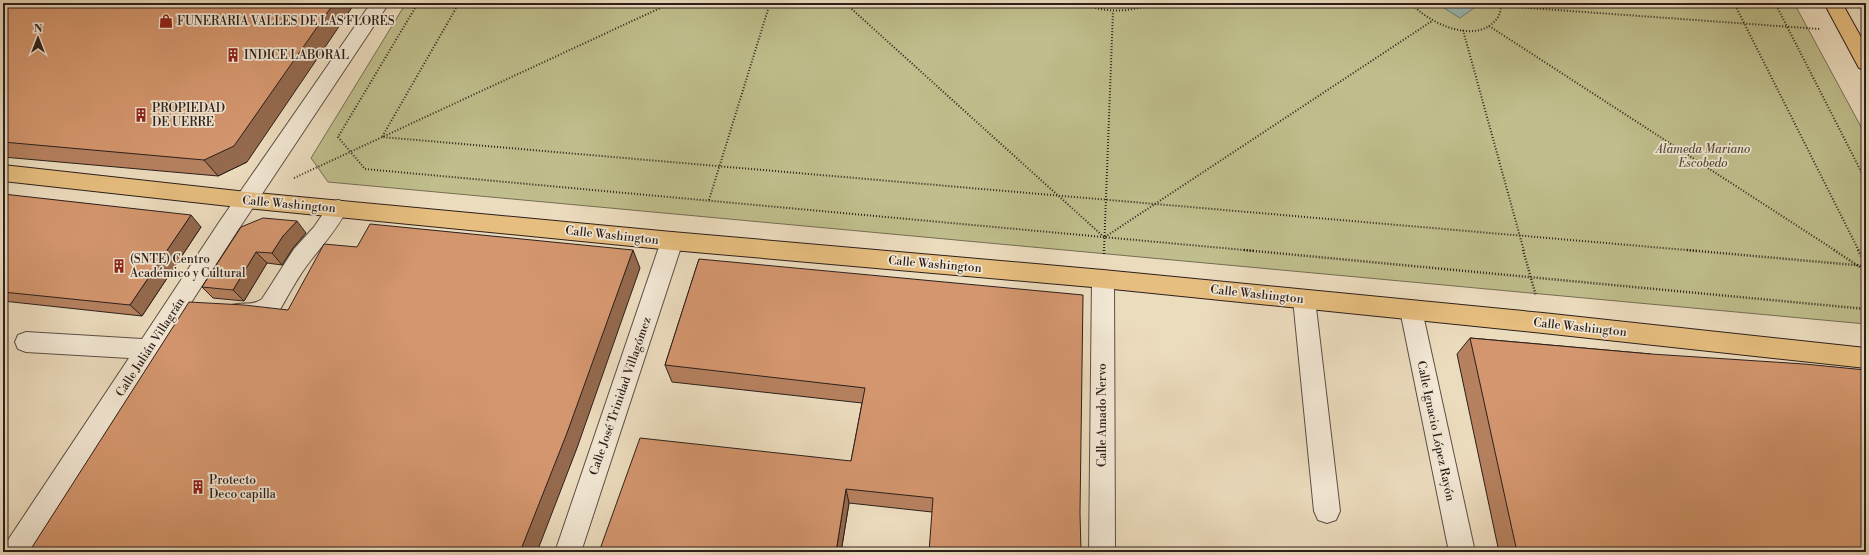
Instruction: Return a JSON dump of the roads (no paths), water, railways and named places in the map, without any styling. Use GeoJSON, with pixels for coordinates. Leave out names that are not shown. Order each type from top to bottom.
{"type":"FeatureCollection","features":[{"type":"Feature","properties":{"kind":"main road"},"geometry":{"type":"LineString","coordinates":[[1833,3],[1857,42],[1866,63]]}},
{"type":"Feature","properties":{"kind":"main road","name":"Calle Washington"},"geometry":{"type":"LineString","coordinates":[[3,173],[247,200],[672,241],[1103,279],[1543,323],[1866,358]]}},
{"type":"Feature","properties":{"kind":"street","name":"Calle Julián Villagrán"},"geometry":{"type":"LineString","coordinates":[[15,552],[148,349],[188,307],[247,200],[380,3]]}},
{"type":"Feature","properties":{"kind":"street"},"geometry":{"type":"LineString","coordinates":[[220,310],[257,313],[264,311],[270,306],[302,255],[322,233],[338,208]]}},
{"type":"Feature","properties":{"kind":"street","name":"Calle José Trinidad Villagómez"},"geometry":{"type":"LineString","coordinates":[[568,552],[672,241]]}},
{"type":"Feature","properties":{"kind":"street","name":"Calle Amado Nervo"},"geometry":{"type":"LineString","coordinates":[[1102,552],[1103,279]]}},
{"type":"Feature","properties":{"kind":"street"},"geometry":{"type":"LineString","coordinates":[[1304,299],[1327,511]]}},
{"type":"Feature","properties":{"kind":"street","name":"Calle Ignacio López Rayón"},"geometry":{"type":"LineString","coordinates":[[1411,310],[1462,552]]}},
{"type":"Feature","properties":{"kind":"street"},"geometry":{"type":"LineString","coordinates":[[26,342],[148,349]]}},
{"type":"Feature","properties":{"kind":"water"},"geometry":{"type":"Polygon","coordinates":[[[1436,3],[1481,3],[1460,18],[1436,3]]]}},
{"type":"Feature","properties":{"kind":"place","name":"FUNERARIA VALLES DE LAS FLORES"},"geometry":{"type":"Point","coordinates":[166,21]}},
{"type":"Feature","properties":{"kind":"place","name":"INDICE LABORAL"},"geometry":{"type":"Point","coordinates":[233,55]}},
{"type":"Feature","properties":{"kind":"place","name":"PROPIEDAD DE UERRE"},"geometry":{"type":"Point","coordinates":[141,115]}},
{"type":"Feature","properties":{"kind":"place","name":"(SNTE) Centro Académico y Cultural"},"geometry":{"type":"Point","coordinates":[119,266]}},
{"type":"Feature","properties":{"kind":"place","name":"Protecto Deco capilla"},"geometry":{"type":"Point","coordinates":[198,487]}},
{"type":"Feature","properties":{"kind":"park label","name":"Alameda Mariano Escobedo"},"geometry":{"type":"Point","coordinates":[1703,156]}}]}
